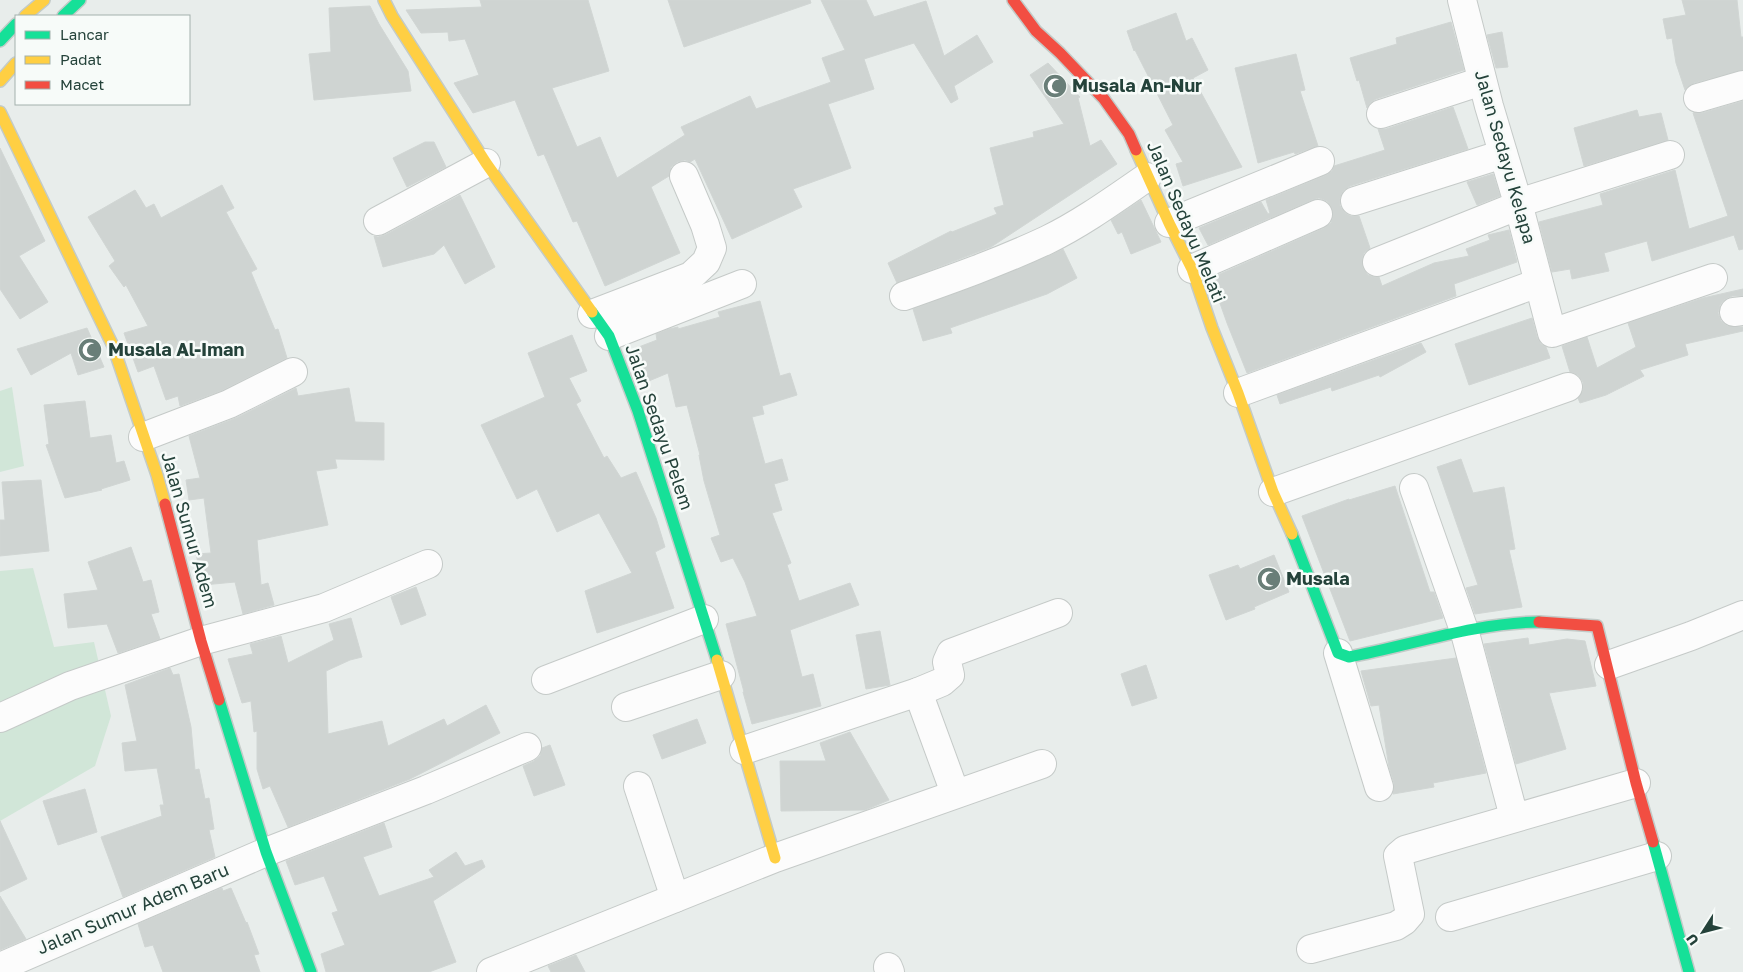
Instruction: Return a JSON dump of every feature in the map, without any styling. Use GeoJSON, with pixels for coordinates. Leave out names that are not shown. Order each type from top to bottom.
{"type":"FeatureCollection","features":[{"type":"Feature","properties":{"kind":"street"},"geometry":{"type":"LineString","coordinates":[[26,15],[44,0]]}},
{"type":"Feature","properties":{"kind":"street"},"geometry":{"type":"LineString","coordinates":[[64,15],[80,0]]}},
{"type":"Feature","properties":{"kind":"street","name":"Jalan Sedayu Pelem"},"geometry":{"type":"LineString","coordinates":[[384,0],[392,16],[486,163],[609,336],[638,411],[704,619],[775,858]]}},
{"type":"Feature","properties":{"kind":"street","name":"Jalan Sedayu Melati"},"geometry":{"type":"LineString","coordinates":[[1013,0],[1036,31],[1104,99],[1129,134],[1168,223],[1192,269],[1273,492],[1296,542],[1338,653]]}},
{"type":"Feature","properties":{"kind":"street","name":"Jalan Sedayu Kelapa"},"geometry":{"type":"LineString","coordinates":[[1462,0],[1482,81],[1502,154],[1518,202],[1552,333],[1713,278]]}},
{"type":"Feature","properties":{"kind":"street"},"geometry":{"type":"LineString","coordinates":[[0,41],[15,25]]}},
{"type":"Feature","properties":{"kind":"street"},"geometry":{"type":"LineString","coordinates":[[0,81],[15,65]]}},
{"type":"Feature","properties":{"kind":"street"},"geometry":{"type":"LineString","coordinates":[[1381,114],[1482,81]]}},
{"type":"Feature","properties":{"kind":"street"},"geometry":{"type":"LineString","coordinates":[[1698,98],[1743,85]]}},
{"type":"Feature","properties":{"kind":"street","name":"Jalan Sumur Adem"},"geometry":{"type":"LineString","coordinates":[[0,112],[113,346],[157,476],[201,642],[266,852],[311,972]]}},
{"type":"Feature","properties":{"kind":"street"},"geometry":{"type":"LineString","coordinates":[[1354,201],[1502,154]]}},
{"type":"Feature","properties":{"kind":"street"},"geometry":{"type":"LineString","coordinates":[[1377,262],[1512,208],[1518,202],[1670,155]]}},
{"type":"Feature","properties":{"kind":"street"},"geometry":{"type":"LineString","coordinates":[[1168,223],[1320,161]]}},
{"type":"Feature","properties":{"kind":"street"},"geometry":{"type":"LineString","coordinates":[[378,221],[486,163]]}},
{"type":"Feature","properties":{"kind":"street"},"geometry":{"type":"LineString","coordinates":[[592,314],[691,276],[706,262],[712,248],[705,225],[684,176]]}},
{"type":"Feature","properties":{"kind":"street"},"geometry":{"type":"LineString","coordinates":[[904,296],[972,272],[1047,239],[1102,208],[1148,177]]}},
{"type":"Feature","properties":{"kind":"street"},"geometry":{"type":"LineString","coordinates":[[1192,269],[1318,214]]}},
{"type":"Feature","properties":{"kind":"street"},"geometry":{"type":"LineString","coordinates":[[1238,393],[1538,283]]}},
{"type":"Feature","properties":{"kind":"street"},"geometry":{"type":"LineString","coordinates":[[609,336],[742,284]]}},
{"type":"Feature","properties":{"kind":"street"},"geometry":{"type":"LineString","coordinates":[[144,437],[229,404],[293,372]]}},
{"type":"Feature","properties":{"kind":"street"},"geometry":{"type":"LineString","coordinates":[[1273,492],[1568,388]]}},
{"type":"Feature","properties":{"kind":"street"},"geometry":{"type":"LineString","coordinates":[[1414,488],[1465,633],[1514,817]]}},
{"type":"Feature","properties":{"kind":"street"},"geometry":{"type":"LineString","coordinates":[[0,718],[70,686],[201,642],[324,608],[428,564]]}},
{"type":"Feature","properties":{"kind":"street"},"geometry":{"type":"LineString","coordinates":[[744,750],[918,692],[947,679],[950,675],[947,662],[951,653],[1058,613]]}},
{"type":"Feature","properties":{"kind":"street"},"geometry":{"type":"LineString","coordinates":[[1614,664],[1743,615]]}},
{"type":"Feature","properties":{"kind":"street"},"geometry":{"type":"LineString","coordinates":[[546,680],[704,619]]}},
{"type":"Feature","properties":{"kind":"street"},"geometry":{"type":"LineString","coordinates":[[1338,653],[1349,657],[1520,623],[1554,622],[1597,626],[1614,664],[1636,783],[1689,972]]}},
{"type":"Feature","properties":{"kind":"street"},"geometry":{"type":"LineString","coordinates":[[1338,653],[1379,787]]}},
{"type":"Feature","properties":{"kind":"street"},"geometry":{"type":"LineString","coordinates":[[626,707],[721,675]]}},
{"type":"Feature","properties":{"kind":"street"},"geometry":{"type":"LineString","coordinates":[[918,692],[955,794]]}},
{"type":"Feature","properties":{"kind":"street","name":"Jalan Sumur Adem Baru"},"geometry":{"type":"LineString","coordinates":[[0,967],[266,852],[426,790],[527,747]]}},
{"type":"Feature","properties":{"kind":"street"},"geometry":{"type":"LineString","coordinates":[[503,970],[775,858],[1042,764]]}},
{"type":"Feature","properties":{"kind":"street"},"geometry":{"type":"LineString","coordinates":[[1311,948],[1396,926],[1404,921],[1410,914],[1398,856],[1405,850],[1636,783]]}},
{"type":"Feature","properties":{"kind":"street"},"geometry":{"type":"LineString","coordinates":[[638,786],[675,898]]}},
{"type":"Feature","properties":{"kind":"street"},"geometry":{"type":"LineString","coordinates":[[1450,917],[1658,856]]}},
{"type":"Feature","properties":{"kind":"green space"},"geometry":{"type":"Polygon","coordinates":[[[12,387],[24,466],[0,472],[0,391],[12,387]]]}},
{"type":"Feature","properties":{"kind":"green space"},"geometry":{"type":"Polygon","coordinates":[[[33,568],[54,647],[94,642],[111,716],[95,766],[0,821],[0,571],[33,568]]]}},
{"type":"Feature","properties":{"kind":"building"},"geometry":{"type":"Polygon","coordinates":[[[480,0],[588,0],[609,71],[552,88],[577,147],[600,137],[617,178],[685,135],[681,127],[750,96],[756,109],[831,82],[822,58],[845,50],[821,0],[866,0],[874,17],[926,1],[944,56],[977,35],[993,62],[954,86],[958,99],[951,103],[914,43],[864,59],[874,89],[828,104],[851,168],[793,189],[802,207],[732,239],[695,159],[690,162],[685,160],[677,162],[671,167],[669,176],[651,187],[680,253],[605,286],[577,221],[573,222],[544,154],[538,156],[515,100],[473,113],[454,83],[479,75],[465,39],[449,41],[448,32],[421,33],[406,10],[482,7],[480,0]]]}},
{"type":"Feature","properties":{"kind":"building"},"geometry":{"type":"Polygon","coordinates":[[[668,0],[810,0],[811,3],[684,47],[668,0]]]}},
{"type":"Feature","properties":{"kind":"building"},"geometry":{"type":"Polygon","coordinates":[[[1682,0],[1737,0],[1741,37],[1743,37],[1743,70],[1694,83],[1685,90],[1676,63],[1672,38],[1667,39],[1663,19],[1686,15],[1682,0]]]}},
{"type":"Feature","properties":{"kind":"building"},"geometry":{"type":"Polygon","coordinates":[[[370,6],[408,71],[411,91],[314,100],[309,54],[331,52],[329,8],[370,6]]]}},
{"type":"Feature","properties":{"kind":"building"},"geometry":{"type":"Polygon","coordinates":[[[1176,13],[1186,41],[1192,38],[1208,70],[1193,78],[1242,167],[1183,186],[1176,164],[1183,162],[1165,130],[1173,125],[1134,51],[1127,31],[1176,13]]]}},
{"type":"Feature","properties":{"kind":"building"},"geometry":{"type":"Polygon","coordinates":[[[1451,22],[1464,70],[1376,99],[1367,108],[1350,58],[1397,44],[1396,38],[1451,22]]]}},
{"type":"Feature","properties":{"kind":"building"},"geometry":{"type":"Polygon","coordinates":[[[1502,32],[1508,67],[1496,68],[1487,35],[1502,32]]]}},
{"type":"Feature","properties":{"kind":"building"},"geometry":{"type":"Polygon","coordinates":[[[1296,54],[1305,90],[1300,91],[1318,146],[1258,163],[1235,68],[1296,54]]]}},
{"type":"Feature","properties":{"kind":"building"},"geometry":{"type":"Polygon","coordinates":[[[1048,63],[1080,97],[1078,98],[1090,146],[1101,140],[1117,164],[991,247],[897,283],[888,263],[951,231],[997,214],[994,208],[1004,205],[990,148],[1034,137],[1033,132],[1064,124],[1030,75],[1048,63]]]}},
{"type":"Feature","properties":{"kind":"building"},"geometry":{"type":"Polygon","coordinates":[[[1743,101],[1743,249],[1739,250],[1734,235],[1652,261],[1647,241],[1604,253],[1609,271],[1572,279],[1570,269],[1552,272],[1539,222],[1603,205],[1600,194],[1675,170],[1689,229],[1728,216],[1693,113],[1702,113],[1743,101]]]}},
{"type":"Feature","properties":{"kind":"building"},"geometry":{"type":"Polygon","coordinates":[[[1453,107],[1468,149],[1350,186],[1343,191],[1340,198],[1340,206],[1345,213],[1351,216],[1359,216],[1370,248],[1364,253],[1362,259],[1363,268],[1368,275],[1379,277],[1382,286],[1434,263],[1469,256],[1466,249],[1490,240],[1488,235],[1509,230],[1517,262],[1454,284],[1456,296],[1247,373],[1211,278],[1324,228],[1331,223],[1333,216],[1332,208],[1327,201],[1319,198],[1312,200],[1208,245],[1199,228],[1261,202],[1268,214],[1270,213],[1266,200],[1326,175],[1332,171],[1334,166],[1385,150],[1378,129],[1386,129],[1453,107]]]}},
{"type":"Feature","properties":{"kind":"building"},"geometry":{"type":"Polygon","coordinates":[[[1637,110],[1639,117],[1661,113],[1668,140],[1584,166],[1574,128],[1637,110]]]}},
{"type":"Feature","properties":{"kind":"building"},"geometry":{"type":"Polygon","coordinates":[[[425,142],[434,142],[446,167],[407,187],[393,158],[425,142]]]}},
{"type":"Feature","properties":{"kind":"building"},"geometry":{"type":"Polygon","coordinates":[[[0,148],[45,241],[19,256],[48,302],[20,319],[0,289],[0,148]]]}},
{"type":"Feature","properties":{"kind":"building"},"geometry":{"type":"Polygon","coordinates":[[[1493,174],[1500,196],[1477,205],[1467,182],[1493,174]]]}},
{"type":"Feature","properties":{"kind":"building"},"geometry":{"type":"Polygon","coordinates":[[[222,185],[234,208],[226,212],[257,269],[251,272],[275,330],[278,329],[287,358],[223,390],[180,406],[178,396],[166,400],[154,366],[138,372],[124,333],[148,326],[126,285],[124,287],[109,266],[115,261],[88,217],[135,190],[146,208],[154,204],[161,218],[222,185]]]}},
{"type":"Feature","properties":{"kind":"building"},"geometry":{"type":"Polygon","coordinates":[[[460,195],[495,267],[465,284],[444,245],[434,254],[383,267],[374,236],[385,235],[460,195]]]}},
{"type":"Feature","properties":{"kind":"building"},"geometry":{"type":"Polygon","coordinates":[[[1141,200],[1161,242],[1131,254],[1122,232],[1118,234],[1111,220],[1141,200]]]}},
{"type":"Feature","properties":{"kind":"building"},"geometry":{"type":"Polygon","coordinates":[[[1063,249],[1077,278],[1047,294],[950,328],[952,333],[923,341],[913,309],[999,277],[1063,249]]]}},
{"type":"Feature","properties":{"kind":"building"},"geometry":{"type":"Polygon","coordinates":[[[1743,289],[1743,296],[1732,296],[1724,300],[1720,305],[1718,313],[1721,321],[1727,326],[1743,327],[1743,331],[1685,344],[1688,355],[1640,370],[1644,376],[1606,395],[1580,403],[1578,398],[1583,390],[1583,382],[1578,375],[1570,372],[1562,346],[1587,337],[1597,368],[1636,347],[1628,323],[1703,298],[1743,289]]]}},
{"type":"Feature","properties":{"kind":"building"},"geometry":{"type":"Polygon","coordinates":[[[760,301],[780,376],[790,373],[797,395],[762,406],[764,414],[752,417],[765,464],[782,459],[788,480],[774,484],[782,510],[772,513],[791,563],[787,565],[799,601],[850,583],[859,605],[790,630],[802,677],[813,674],[821,706],[752,724],[726,624],[757,616],[745,582],[733,558],[721,562],[711,538],[720,535],[704,481],[700,455],[687,405],[676,407],[668,373],[644,383],[631,350],[657,340],[656,334],[669,329],[678,327],[678,329],[720,317],[718,312],[760,301]]]}},
{"type":"Feature","properties":{"kind":"building"},"geometry":{"type":"Polygon","coordinates":[[[1532,318],[1537,337],[1541,344],[1546,347],[1550,358],[1469,385],[1455,344],[1532,318]]]}},
{"type":"Feature","properties":{"kind":"building"},"geometry":{"type":"Polygon","coordinates":[[[87,328],[104,367],[78,375],[71,353],[31,375],[17,349],[87,328]]]}},
{"type":"Feature","properties":{"kind":"building"},"geometry":{"type":"Polygon","coordinates":[[[572,335],[587,371],[569,378],[581,401],[576,404],[604,458],[607,456],[621,478],[636,472],[656,518],[665,547],[655,552],[674,608],[597,633],[585,591],[632,573],[599,513],[557,532],[537,489],[517,499],[481,425],[545,397],[528,353],[572,335]]]}},
{"type":"Feature","properties":{"kind":"building"},"geometry":{"type":"Polygon","coordinates":[[[1421,343],[1426,352],[1380,377],[1379,375],[1332,391],[1331,387],[1280,404],[1277,395],[1421,343]]]}},
{"type":"Feature","properties":{"kind":"building"},"geometry":{"type":"Polygon","coordinates":[[[296,388],[298,396],[349,388],[355,422],[384,423],[384,460],[335,459],[337,468],[316,471],[328,525],[257,540],[261,585],[268,583],[274,605],[243,614],[235,582],[203,585],[196,554],[211,553],[204,498],[189,500],[186,480],[200,478],[189,436],[236,418],[296,388]]]}},
{"type":"Feature","properties":{"kind":"building"},"geometry":{"type":"Polygon","coordinates":[[[85,401],[90,438],[111,435],[116,463],[124,461],[130,480],[102,490],[65,498],[46,445],[49,444],[44,405],[85,401]]]}},
{"type":"Feature","properties":{"kind":"building"},"geometry":{"type":"Polygon","coordinates":[[[1461,459],[1473,493],[1504,487],[1515,549],[1509,550],[1522,607],[1475,614],[1466,588],[1478,585],[1437,467],[1461,459]]]}},
{"type":"Feature","properties":{"kind":"building"},"geometry":{"type":"Polygon","coordinates":[[[41,480],[49,551],[0,556],[0,520],[5,520],[2,482],[41,480]]]}},
{"type":"Feature","properties":{"kind":"building"},"geometry":{"type":"Polygon","coordinates":[[[1395,486],[1430,592],[1434,592],[1443,618],[1350,641],[1302,516],[1349,499],[1395,486]]]}},
{"type":"Feature","properties":{"kind":"building"},"geometry":{"type":"Polygon","coordinates":[[[131,547],[143,582],[151,580],[159,612],[151,614],[160,639],[118,653],[107,624],[68,628],[64,594],[98,590],[88,562],[131,547]]]}},
{"type":"Feature","properties":{"kind":"building"},"geometry":{"type":"Polygon","coordinates":[[[1274,555],[1289,592],[1254,607],[1255,609],[1226,620],[1209,575],[1238,565],[1240,569],[1274,555]]]}},
{"type":"Feature","properties":{"kind":"building"},"geometry":{"type":"Polygon","coordinates":[[[416,587],[426,615],[401,625],[391,597],[416,587]]]}},
{"type":"Feature","properties":{"kind":"building"},"geometry":{"type":"Polygon","coordinates":[[[351,618],[362,657],[350,660],[326,671],[328,734],[382,721],[388,746],[444,719],[447,726],[486,705],[500,733],[410,779],[288,827],[270,786],[263,789],[257,769],[257,731],[254,732],[251,701],[242,703],[228,659],[253,654],[250,644],[281,636],[288,663],[334,640],[329,624],[351,618]]]}},
{"type":"Feature","properties":{"kind":"building"},"geometry":{"type":"Polygon","coordinates":[[[880,631],[890,685],[866,689],[856,635],[880,631]]]}},
{"type":"Feature","properties":{"kind":"building"},"geometry":{"type":"Polygon","coordinates":[[[1528,638],[1529,645],[1567,639],[1585,641],[1596,686],[1549,693],[1566,749],[1516,764],[1484,644],[1528,638]]]}},
{"type":"Feature","properties":{"kind":"building"},"geometry":{"type":"Polygon","coordinates":[[[1456,658],[1486,773],[1433,783],[1434,787],[1393,794],[1394,783],[1389,767],[1379,705],[1371,706],[1361,671],[1456,658]]]}},
{"type":"Feature","properties":{"kind":"building"},"geometry":{"type":"Polygon","coordinates":[[[1146,665],[1157,698],[1132,706],[1121,674],[1146,665]]]}},
{"type":"Feature","properties":{"kind":"building"},"geometry":{"type":"Polygon","coordinates":[[[170,668],[173,675],[179,674],[191,727],[195,770],[199,769],[205,799],[209,798],[214,829],[209,830],[215,857],[123,897],[101,837],[162,816],[160,805],[164,805],[157,768],[125,771],[122,743],[137,741],[125,685],[170,668]]]}},
{"type":"Feature","properties":{"kind":"building"},"geometry":{"type":"Polygon","coordinates":[[[697,719],[706,743],[662,759],[653,735],[697,719]]]}},
{"type":"Feature","properties":{"kind":"building"},"geometry":{"type":"Polygon","coordinates":[[[850,732],[889,800],[865,810],[781,811],[780,761],[826,761],[820,743],[850,732]]]}},
{"type":"Feature","properties":{"kind":"building"},"geometry":{"type":"Polygon","coordinates":[[[550,745],[565,785],[534,796],[523,766],[534,761],[540,756],[542,748],[550,745]]]}},
{"type":"Feature","properties":{"kind":"building"},"geometry":{"type":"Polygon","coordinates":[[[85,789],[97,832],[58,845],[43,801],[85,789]]]}},
{"type":"Feature","properties":{"kind":"building"},"geometry":{"type":"Polygon","coordinates":[[[0,821],[27,879],[0,892],[0,821]]]}},
{"type":"Feature","properties":{"kind":"building"},"geometry":{"type":"Polygon","coordinates":[[[384,823],[392,847],[363,857],[379,896],[434,877],[429,870],[456,852],[465,866],[482,860],[485,867],[433,901],[456,962],[429,972],[326,972],[321,954],[345,945],[332,913],[338,911],[324,876],[295,885],[286,861],[384,823]]]}},
{"type":"Feature","properties":{"kind":"building"},"geometry":{"type":"Polygon","coordinates":[[[222,888],[223,891],[231,888],[247,922],[259,954],[254,955],[260,972],[163,972],[153,945],[145,947],[138,924],[222,888]]]}},
{"type":"Feature","properties":{"kind":"building"},"geometry":{"type":"Polygon","coordinates":[[[0,896],[26,939],[0,950],[0,896]]]}},
{"type":"Feature","properties":{"kind":"building"},"geometry":{"type":"Polygon","coordinates":[[[576,955],[585,972],[551,972],[548,966],[576,955]]]}},
{"type":"Feature","properties":{"kind":"traffic: fast"},"geometry":{"type":"LineString","coordinates":[[64,15],[80,0]]}},
{"type":"Feature","properties":{"kind":"traffic: fast"},"geometry":{"type":"LineString","coordinates":[[0,41],[15,25]]}},
{"type":"Feature","properties":{"kind":"traffic: fast"},"geometry":{"type":"LineString","coordinates":[[592,312],[609,336],[638,411],[717,660]]}},
{"type":"Feature","properties":{"kind":"traffic: fast"},"geometry":{"type":"LineString","coordinates":[[1292,534],[1338,653],[1349,657],[1467,630],[1515,623],[1539,622]]}},
{"type":"Feature","properties":{"kind":"traffic: fast"},"geometry":{"type":"LineString","coordinates":[[219,700],[266,852],[311,972]]}},
{"type":"Feature","properties":{"kind":"traffic: fast"},"geometry":{"type":"LineString","coordinates":[[1653,842],[1689,972]]}},
{"type":"Feature","properties":{"kind":"traffic: slow"},"geometry":{"type":"LineString","coordinates":[[26,15],[44,0]]}},
{"type":"Feature","properties":{"kind":"traffic: slow"},"geometry":{"type":"LineString","coordinates":[[384,0],[392,16],[486,163],[592,312]]}},
{"type":"Feature","properties":{"kind":"traffic: slow"},"geometry":{"type":"LineString","coordinates":[[0,81],[15,64]]}},
{"type":"Feature","properties":{"kind":"traffic: slow"},"geometry":{"type":"LineString","coordinates":[[0,112],[113,346],[165,504]]}},
{"type":"Feature","properties":{"kind":"traffic: slow"},"geometry":{"type":"LineString","coordinates":[[1136,150],[1192,269],[1273,492],[1292,534]]}},
{"type":"Feature","properties":{"kind":"traffic: slow"},"geometry":{"type":"LineString","coordinates":[[717,660],[775,858]]}},
{"type":"Feature","properties":{"kind":"traffic: jam"},"geometry":{"type":"LineString","coordinates":[[1013,0],[1036,31],[1104,99],[1129,134],[1136,150]]}},
{"type":"Feature","properties":{"kind":"traffic: jam"},"geometry":{"type":"LineString","coordinates":[[165,504],[201,641],[219,700]]}},
{"type":"Feature","properties":{"kind":"traffic: jam"},"geometry":{"type":"LineString","coordinates":[[1539,622],[1597,626],[1636,783],[1653,842]]}},
{"type":"Feature","properties":{"kind":"place","name":"Musala An-Nur"},"geometry":{"type":"Point","coordinates":[1055,86]}},
{"type":"Feature","properties":{"kind":"place","name":"Musala Al-Iman"},"geometry":{"type":"Point","coordinates":[90,350]}},
{"type":"Feature","properties":{"kind":"place","name":"Musala"},"geometry":{"type":"Point","coordinates":[1269,579]}}]}
